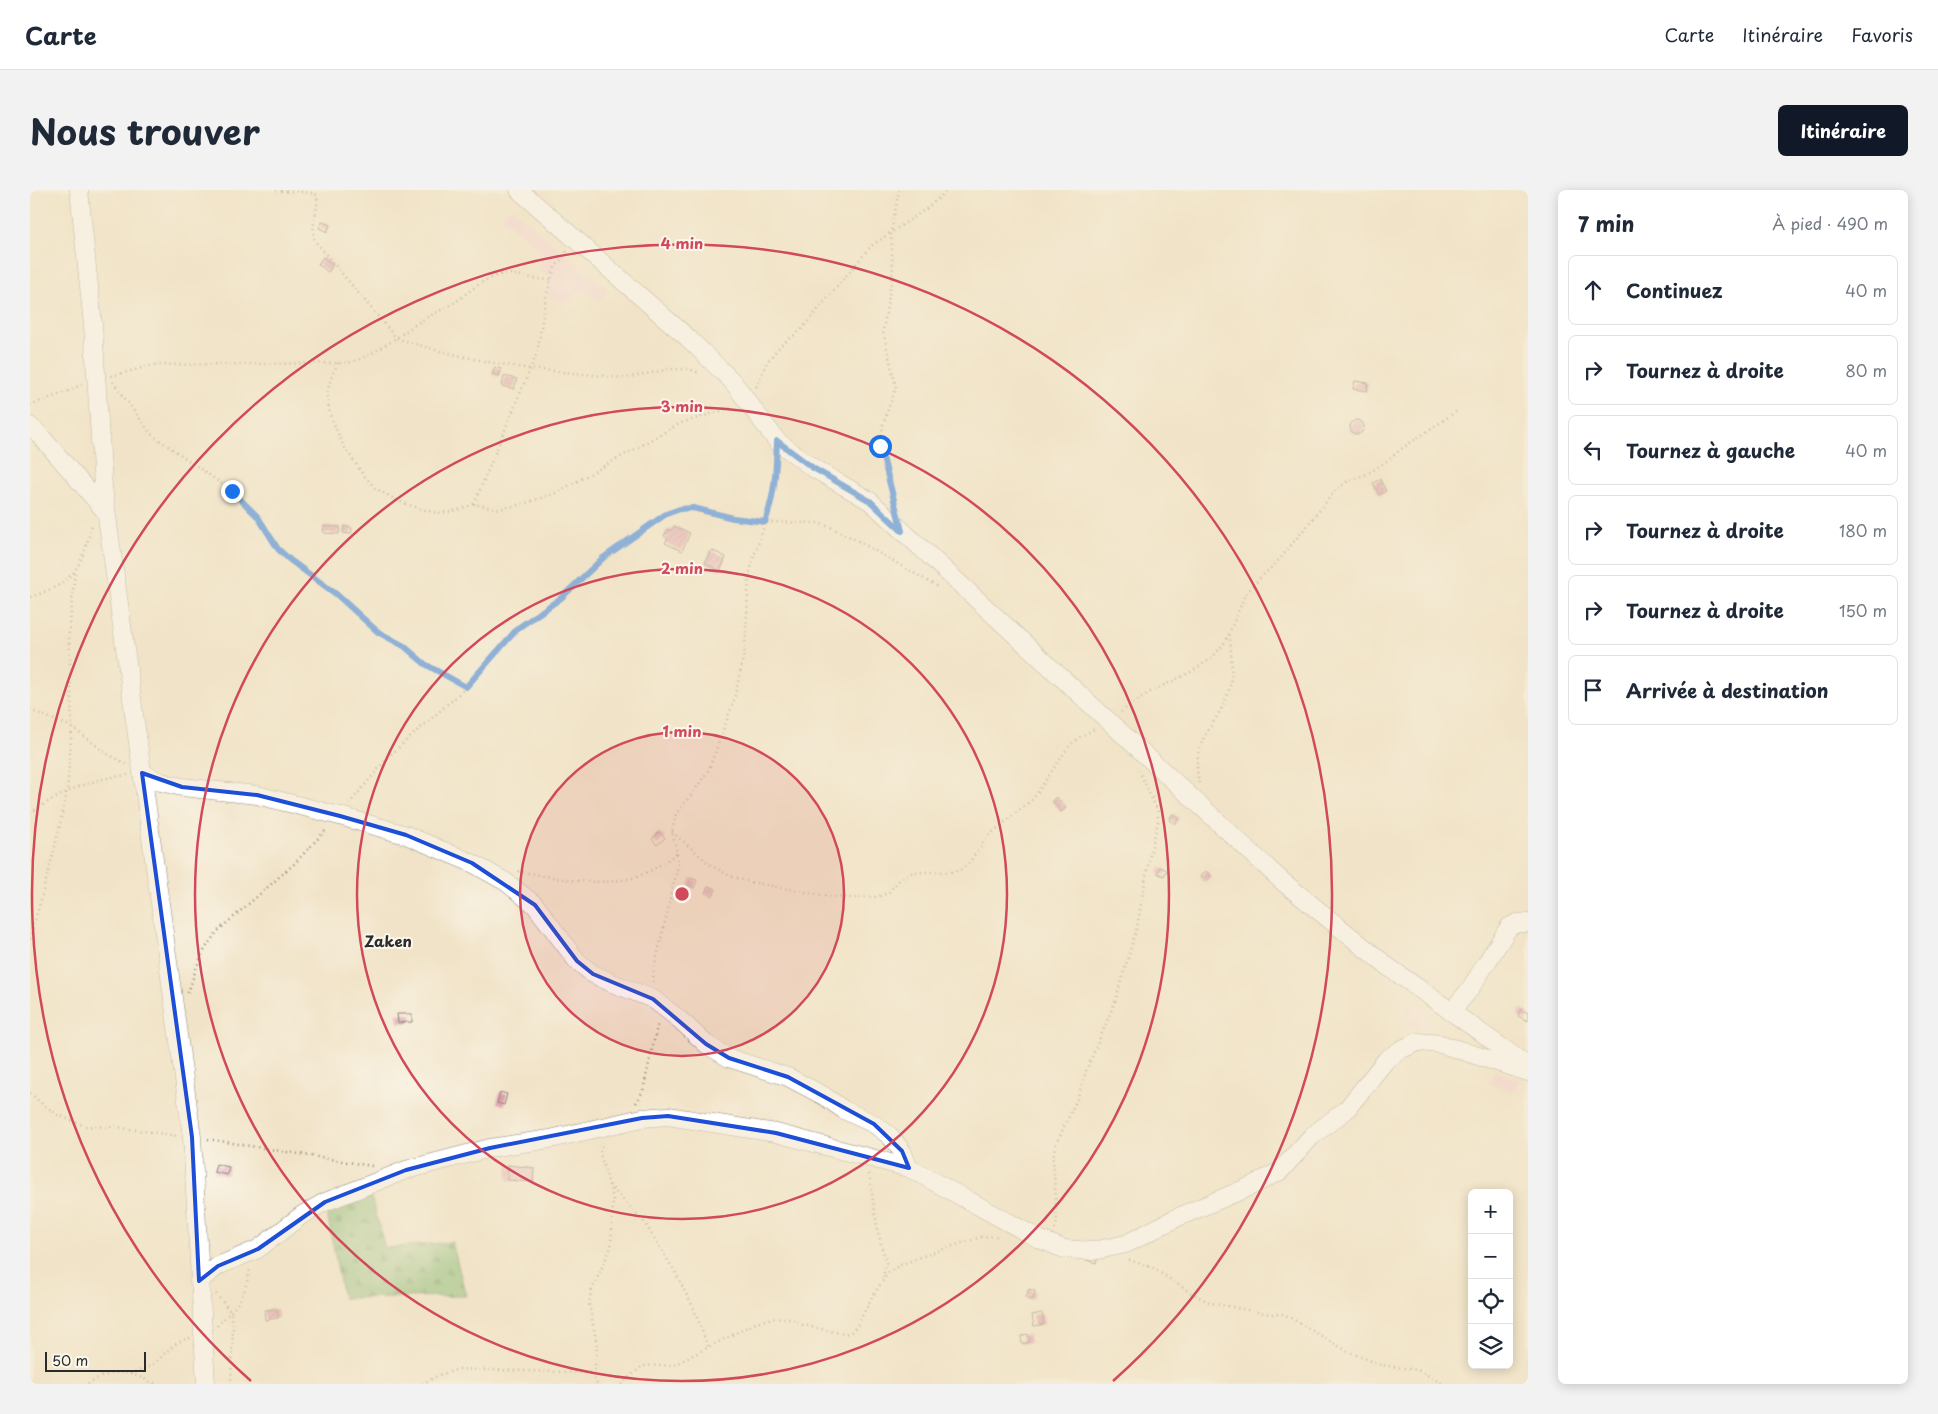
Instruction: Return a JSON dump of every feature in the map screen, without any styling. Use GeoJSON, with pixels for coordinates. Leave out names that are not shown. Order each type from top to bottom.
{"type":"FeatureCollection","features":[{"type":"Feature","properties":{"kind":"street"},"geometry":{"type":"LineString","coordinates":[[79,190],[93,325],[103,487],[102,507],[142,773],[192,1137],[206,1384]]}},
{"type":"Feature","properties":{"kind":"street"},"geometry":{"type":"LineString","coordinates":[[519,190],[688,338],[733,382],[777,441],[813,468],[870,501],[1282,881],[1387,966],[1528,1067]]}},
{"type":"Feature","properties":{"kind":"street"},"geometry":{"type":"LineString","coordinates":[[30,426],[40,434],[102,507]]}},
{"type":"Feature","properties":{"kind":"street"},"geometry":{"type":"LineString","coordinates":[[142,773],[161,782],[182,787],[257,795],[340,816],[406,835],[472,863],[506,882],[535,905],[577,961],[593,974],[653,999],[679,1019],[706,1044],[729,1058],[788,1077],[824,1096],[844,1110],[874,1124],[890,1136],[902,1151],[909,1168]]}},
{"type":"Feature","properties":{"kind":"street"},"geometry":{"type":"LineString","coordinates":[[1451,1012],[1470,989],[1508,927],[1517,923],[1528,923]]}},
{"type":"Feature","properties":{"kind":"street"},"geometry":{"type":"LineString","coordinates":[[199,1281],[218,1266],[258,1249],[302,1215],[325,1202],[406,1170],[490,1148],[550,1139],[642,1118],[668,1116],[776,1133],[909,1168],[1039,1239],[1064,1249],[1093,1251],[1126,1244],[1176,1218],[1252,1186],[1280,1171],[1312,1136],[1346,1110],[1386,1060],[1402,1049],[1418,1042],[1441,1044],[1528,1072]]}},
{"type":"Feature","properties":{"kind":"path"},"geometry":{"type":"LineString","coordinates":[[276,190],[283,192],[312,191],[317,195],[318,203],[312,234],[315,241],[396,338],[472,358],[531,369],[625,378],[671,369],[689,369],[705,374]]}},
{"type":"Feature","properties":{"kind":"path"},"geometry":{"type":"LineString","coordinates":[[899,190],[891,232],[893,271],[883,331],[896,387],[883,424],[880,446],[902,531]]}},
{"type":"Feature","properties":{"kind":"path"},"geometry":{"type":"LineString","coordinates":[[338,363],[327,392],[330,416],[343,446],[375,488],[398,501],[424,510],[441,513],[458,510],[474,504],[499,509],[524,504],[556,494],[681,423],[748,402],[767,362],[780,346],[801,330],[871,246],[926,209],[948,190]]}},
{"type":"Feature","properties":{"kind":"path"},"geometry":{"type":"LineString","coordinates":[[474,504],[538,353],[546,296],[555,268],[576,240]]}},
{"type":"Feature","properties":{"kind":"path"},"geometry":{"type":"LineString","coordinates":[[466,687],[425,664],[404,646],[378,632],[336,594],[290,560],[278,549],[258,517],[232,491],[151,434],[109,377],[154,365],[338,363],[362,359],[376,352],[483,282],[499,275],[508,274],[542,280],[552,278]]}},
{"type":"Feature","properties":{"kind":"path"},"geometry":{"type":"LineString","coordinates":[[30,405],[70,391],[96,376]]}},
{"type":"Feature","properties":{"kind":"path"},"geometry":{"type":"LineString","coordinates":[[635,1106],[643,1091],[659,1018],[653,999],[654,969],[678,866],[672,832],[676,814],[696,790],[709,769],[734,700],[746,649],[749,576],[772,503],[775,486],[777,441]]}},
{"type":"Feature","properties":{"kind":"path"},"geometry":{"type":"LineString","coordinates":[[30,598],[62,585],[74,571],[85,552],[102,507]]}},
{"type":"Feature","properties":{"kind":"path"},"geometry":{"type":"LineString","coordinates":[[185,1001],[200,956],[209,941],[220,929],[294,864],[340,816],[389,756],[466,687],[518,628],[561,598],[603,558],[666,514],[680,509],[693,508],[733,518],[765,522],[818,523],[858,541],[948,592]]}},
{"type":"Feature","properties":{"kind":"path"},"geometry":{"type":"LineString","coordinates":[[30,939],[54,851],[67,792],[72,727],[69,632],[74,571]]}},
{"type":"Feature","properties":{"kind":"path"},"geometry":{"type":"LineString","coordinates":[[1200,789],[1196,769],[1200,743],[1228,692],[1232,663],[1230,632]]}},
{"type":"Feature","properties":{"kind":"path"},"geometry":{"type":"LineString","coordinates":[[30,710],[72,727],[106,753],[142,773]]}},
{"type":"Feature","properties":{"kind":"path"},"geometry":{"type":"LineString","coordinates":[[1051,1244],[1057,1222],[1053,1158],[1055,1146],[1078,1097],[1086,1071],[1115,1002],[1137,927],[1158,821],[1158,812],[1138,769]]}},
{"type":"Feature","properties":{"kind":"path"},"geometry":{"type":"LineString","coordinates":[[30,813],[78,786],[106,777],[142,773]]}},
{"type":"Feature","properties":{"kind":"path"},"geometry":{"type":"LineString","coordinates":[[510,870],[557,878],[600,882],[620,881],[639,876],[654,869],[677,853]]}},
{"type":"Feature","properties":{"kind":"path"},"geometry":{"type":"LineString","coordinates":[[30,1092],[41,1103],[58,1115],[86,1126],[116,1127],[235,1142],[300,1156],[381,1167]]}},
{"type":"Feature","properties":{"kind":"path"},"geometry":{"type":"LineString","coordinates":[[597,1384],[594,1378],[597,1346],[589,1304],[591,1292],[611,1247],[613,1198],[600,1154],[604,1136],[613,1124]]}},
{"type":"Feature","properties":{"kind":"path"},"geometry":{"type":"LineString","coordinates":[[864,1157],[871,1178],[874,1212],[886,1264],[881,1284]]}},
{"type":"Feature","properties":{"kind":"path"},"geometry":{"type":"LineString","coordinates":[[608,1184],[644,1222],[674,1270],[694,1309],[709,1348]]}},
{"type":"Feature","properties":{"kind":"path"},"geometry":{"type":"LineString","coordinates":[[621,1384],[642,1366],[674,1365],[753,1324],[772,1318],[790,1319],[803,1325],[844,1334],[851,1332],[857,1326],[872,1297],[888,1273],[898,1266],[981,1237],[1007,1235]]}},
{"type":"Feature","properties":{"kind":"path"},"geometry":{"type":"LineString","coordinates":[[1125,1259],[1153,1268],[1191,1294],[1211,1303],[1269,1314],[1284,1314],[1348,1352],[1381,1364],[1418,1370],[1443,1384]]}},
{"type":"Feature","properties":{"kind":"path"},"geometry":{"type":"LineString","coordinates":[[199,1281],[214,1292],[231,1312],[234,1325],[231,1384]]}},
{"type":"Feature","properties":{"kind":"path"},"geometry":{"type":"LineString","coordinates":[[422,1384],[439,1375],[459,1369],[595,1372]]}},
{"type":"Feature","properties":{"kind":"path"},"geometry":{"type":"LineString","coordinates":[[88,1384],[96,1378],[109,1374],[130,1374],[158,1384]]}},
{"type":"Feature","properties":{"kind":"highlighted area"},"geometry":{"type":"Polygon","coordinates":[[[142,773],[182,787],[257,795],[340,816],[406,835],[472,863],[535,905],[577,961],[593,974],[653,999],[706,1044],[729,1058],[788,1077],[874,1124],[902,1151],[909,1168],[776,1133],[668,1116],[642,1118],[490,1148],[406,1170],[325,1202],[258,1249],[218,1266],[199,1281],[192,1137],[142,773]]]}},
{"type":"Feature","properties":{"kind":"shaded area"},"geometry":{"type":"Polygon","coordinates":[[[510,207],[608,290],[601,301],[582,290],[565,303],[546,296],[552,279],[537,268],[546,254],[502,218],[510,207]]]}},
{"type":"Feature","properties":{"kind":"shaded area"},"geometry":{"type":"Polygon","coordinates":[[[1410,1003],[1421,1010],[1420,1014],[1428,1018],[1424,1031],[1413,1028],[1402,1014],[1410,1003]]]}},
{"type":"Feature","properties":{"kind":"shaded area"},"geometry":{"type":"Polygon","coordinates":[[[1495,1070],[1519,1080],[1513,1092],[1490,1083],[1495,1070]]]}},
{"type":"Feature","properties":{"kind":"green space"},"geometry":{"type":"Polygon","coordinates":[[[368,1185],[385,1248],[452,1242],[466,1296],[343,1298],[325,1202],[368,1185]]]}},
{"type":"Feature","properties":{"kind":"building"},"geometry":{"type":"Polygon","coordinates":[[[322,222],[330,225],[327,232],[319,228],[322,222]]]}},
{"type":"Feature","properties":{"kind":"building"},"geometry":{"type":"Polygon","coordinates":[[[323,257],[333,265],[328,272],[318,264],[323,257]]]}},
{"type":"Feature","properties":{"kind":"building"},"geometry":{"type":"Polygon","coordinates":[[[495,367],[501,369],[499,376],[492,374],[495,367]]]}},
{"type":"Feature","properties":{"kind":"building"},"geometry":{"type":"Polygon","coordinates":[[[504,376],[517,379],[514,389],[502,386],[504,376]]]}},
{"type":"Feature","properties":{"kind":"building"},"geometry":{"type":"Polygon","coordinates":[[[1355,381],[1368,383],[1367,391],[1353,389],[1355,381]]]}},
{"type":"Feature","properties":{"kind":"building"},"geometry":{"type":"Polygon","coordinates":[[[1357,420],[1362,422],[1364,427],[1362,432],[1357,434],[1352,432],[1350,427],[1352,422],[1357,420]]]}},
{"type":"Feature","properties":{"kind":"building"},"geometry":{"type":"Polygon","coordinates":[[[1380,479],[1386,491],[1379,495],[1373,483],[1380,479]]]}},
{"type":"Feature","properties":{"kind":"building"},"geometry":{"type":"Polygon","coordinates":[[[324,526],[340,527],[339,534],[323,533],[324,526]]]}},
{"type":"Feature","properties":{"kind":"building"},"geometry":{"type":"Polygon","coordinates":[[[344,526],[352,528],[351,534],[343,533],[344,526]]]}},
{"type":"Feature","properties":{"kind":"building"},"geometry":{"type":"Polygon","coordinates":[[[674,526],[690,533],[682,551],[665,543],[668,538],[664,536],[668,529],[671,531],[674,526]]]}},
{"type":"Feature","properties":{"kind":"building"},"geometry":{"type":"Polygon","coordinates":[[[711,550],[726,557],[720,571],[705,563],[711,550]]]}},
{"type":"Feature","properties":{"kind":"building"},"geometry":{"type":"Polygon","coordinates":[[[1056,797],[1066,808],[1061,812],[1052,801],[1056,797]]]}},
{"type":"Feature","properties":{"kind":"building"},"geometry":{"type":"Polygon","coordinates":[[[1173,814],[1179,818],[1175,824],[1169,820],[1173,814]]]}},
{"type":"Feature","properties":{"kind":"building"},"geometry":{"type":"Polygon","coordinates":[[[659,832],[665,838],[657,845],[652,839],[659,832]]]}},
{"type":"Feature","properties":{"kind":"building"},"geometry":{"type":"Polygon","coordinates":[[[1160,867],[1167,870],[1164,876],[1157,873],[1160,867]]]}},
{"type":"Feature","properties":{"kind":"building"},"geometry":{"type":"Polygon","coordinates":[[[1206,871],[1211,876],[1205,882],[1200,876],[1206,871]]]}},
{"type":"Feature","properties":{"kind":"building"},"geometry":{"type":"Polygon","coordinates":[[[691,878],[697,880],[694,888],[688,885],[691,878]]]}},
{"type":"Feature","properties":{"kind":"building"},"geometry":{"type":"Polygon","coordinates":[[[708,886],[716,889],[713,896],[705,893],[708,886]]]}},
{"type":"Feature","properties":{"kind":"building"},"geometry":{"type":"Polygon","coordinates":[[[1521,1009],[1528,1013],[1528,1021],[1518,1016],[1521,1009]]]}},
{"type":"Feature","properties":{"kind":"building"},"geometry":{"type":"Polygon","coordinates":[[[397,1014],[412,1014],[412,1022],[398,1023],[397,1014]]]}},
{"type":"Feature","properties":{"kind":"building"},"geometry":{"type":"Polygon","coordinates":[[[500,1092],[507,1094],[504,1105],[497,1103],[500,1092]]]}},
{"type":"Feature","properties":{"kind":"building"},"geometry":{"type":"Polygon","coordinates":[[[216,1164],[229,1167],[227,1175],[214,1172],[216,1164]]]}},
{"type":"Feature","properties":{"kind":"building"},"geometry":{"type":"Polygon","coordinates":[[[508,1165],[534,1168],[533,1182],[507,1180],[508,1165]]]}},
{"type":"Feature","properties":{"kind":"building"},"geometry":{"type":"Polygon","coordinates":[[[1099,1256],[1096,1263],[1083,1259],[1099,1256]]]}},
{"type":"Feature","properties":{"kind":"building"},"geometry":{"type":"Polygon","coordinates":[[[1029,1289],[1035,1291],[1033,1300],[1026,1298],[1029,1289]]]}},
{"type":"Feature","properties":{"kind":"building"},"geometry":{"type":"Polygon","coordinates":[[[277,1309],[278,1318],[265,1320],[264,1310],[277,1309]]]}},
{"type":"Feature","properties":{"kind":"building"},"geometry":{"type":"Polygon","coordinates":[[[1042,1313],[1044,1324],[1034,1326],[1032,1315],[1042,1313]]]}},
{"type":"Feature","properties":{"kind":"building"},"geometry":{"type":"Polygon","coordinates":[[[1028,1334],[1030,1342],[1022,1344],[1021,1336],[1028,1334]]]}},
{"type":"Feature","properties":{"kind":"district","name":"Zaken"},"geometry":{"type":"Point","coordinates":[388,940]}},
{"type":"Feature","properties":{"kind":"route"},"geometry":{"type":"LineString","coordinates":[[232,491],[258,517],[278,549],[290,560],[336,594],[378,632],[404,646],[425,664],[466,687],[518,628],[561,598],[603,558],[666,514],[680,509],[693,508],[733,518],[765,522],[772,503],[776,478],[777,441],[813,468],[870,501],[902,531],[880,446]]}}]}
